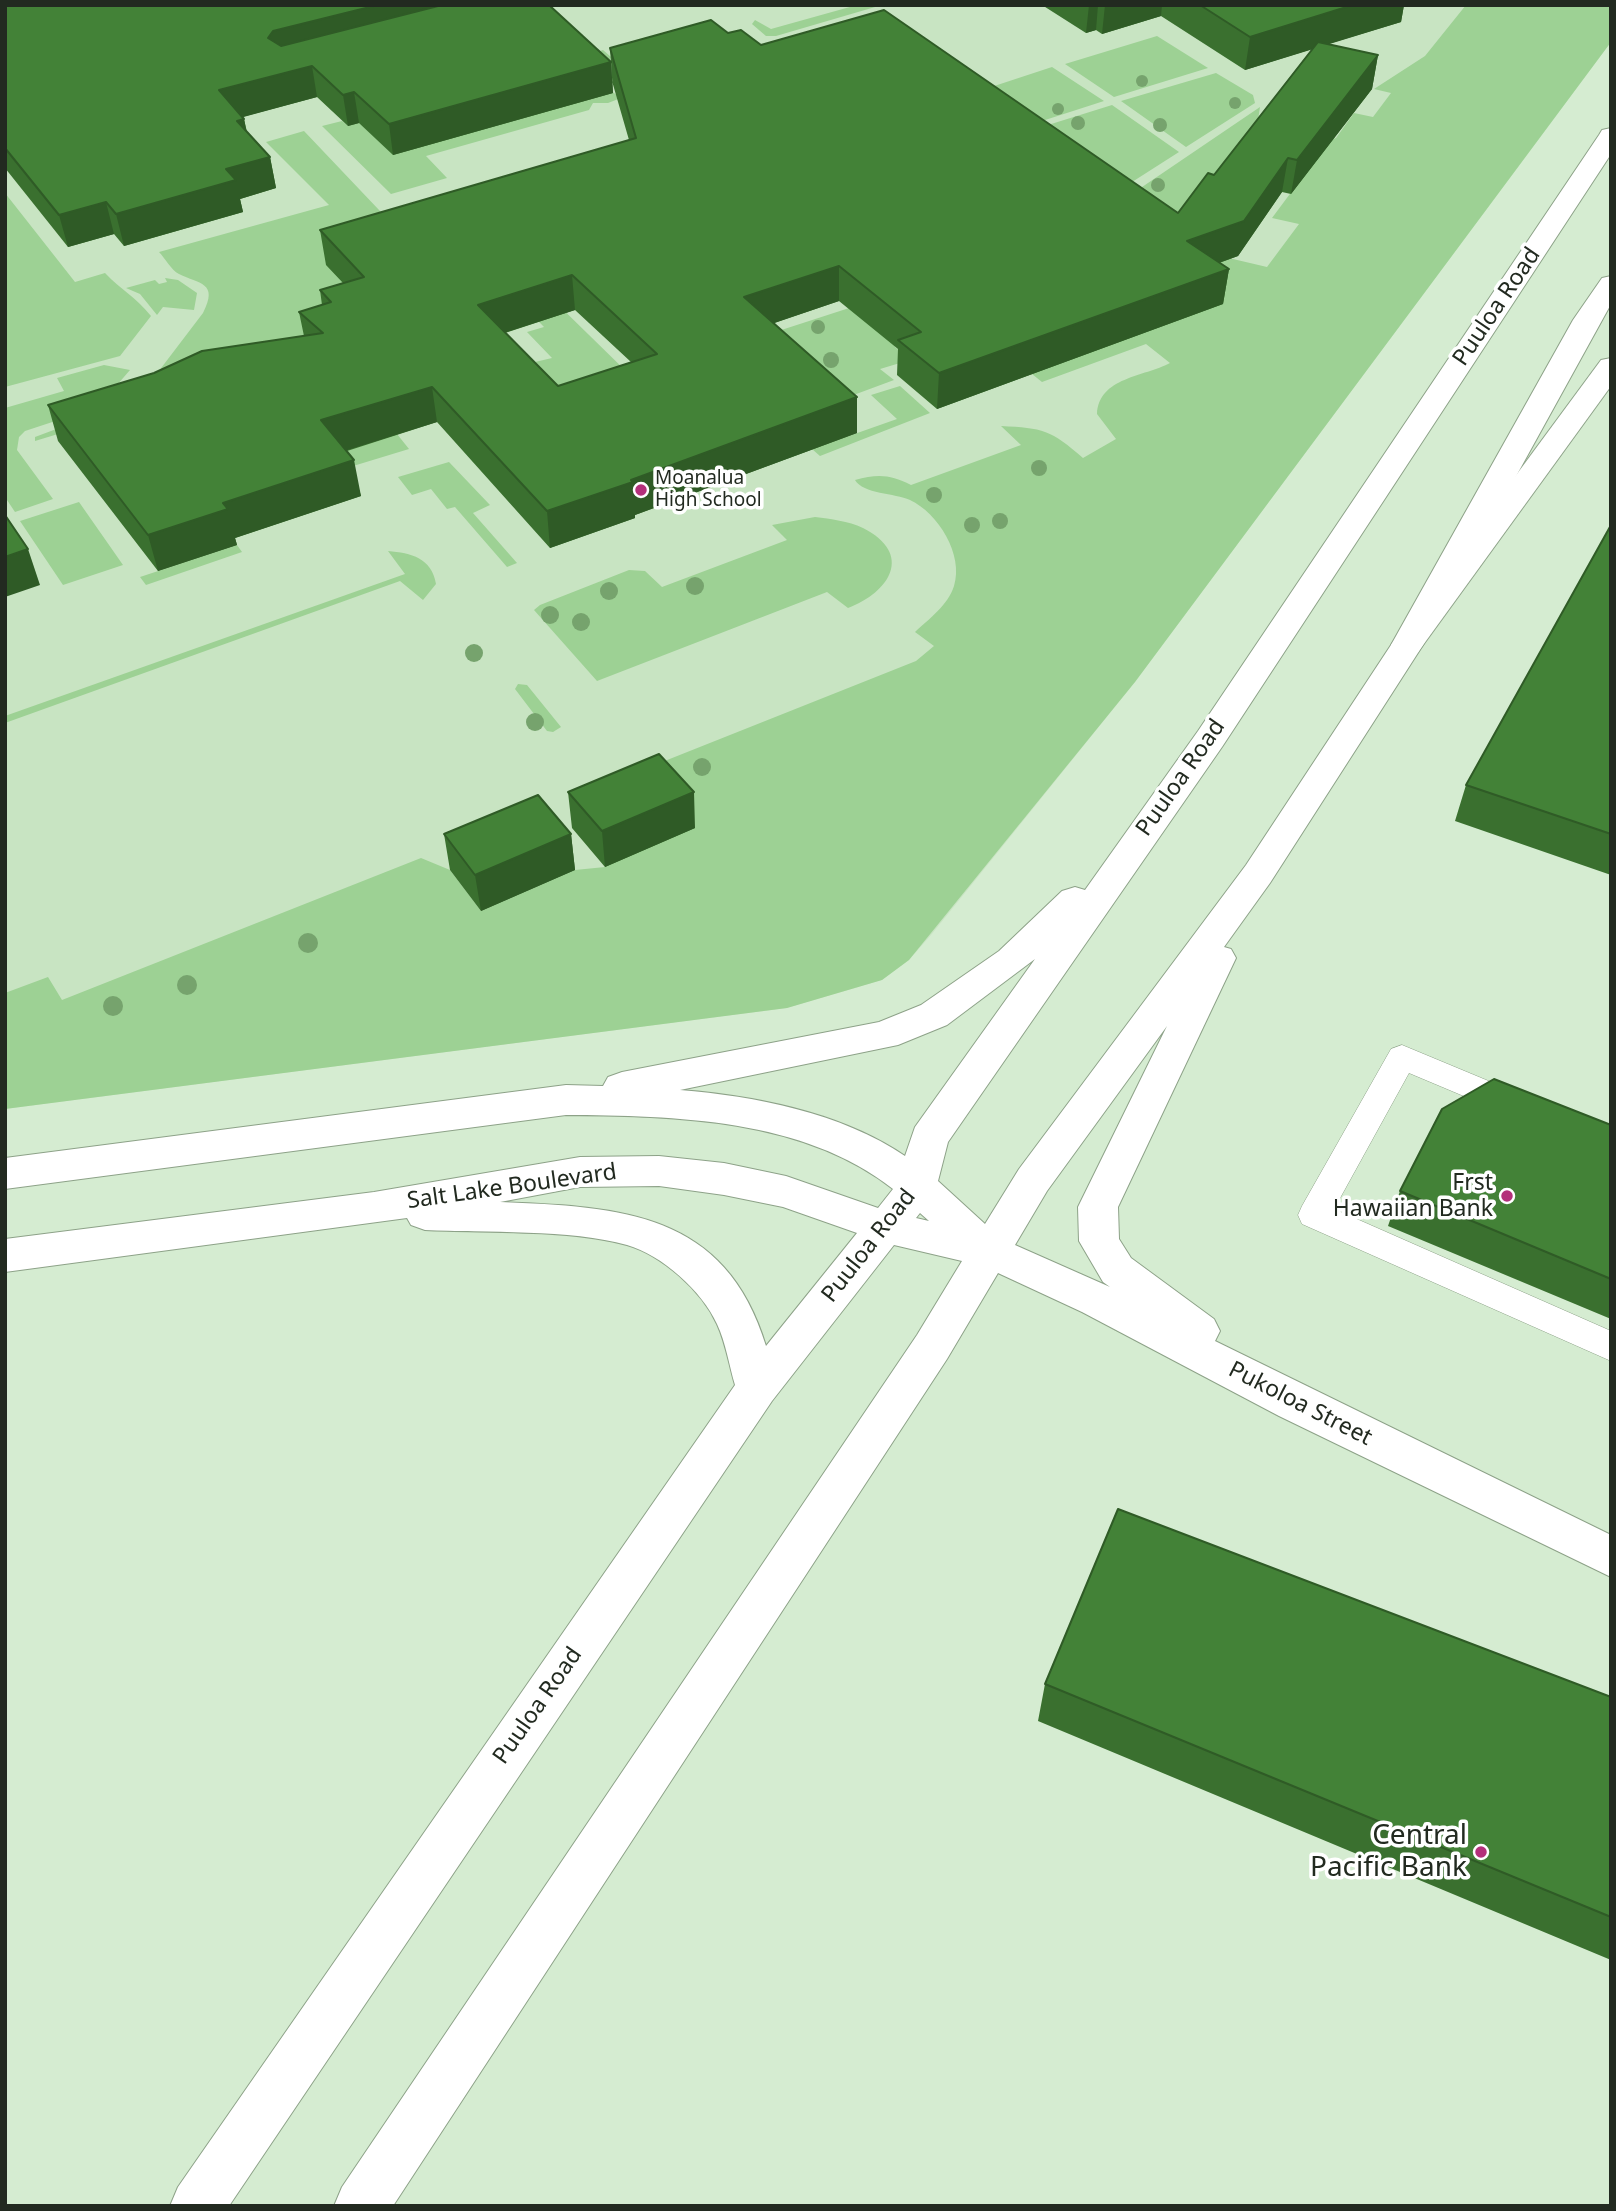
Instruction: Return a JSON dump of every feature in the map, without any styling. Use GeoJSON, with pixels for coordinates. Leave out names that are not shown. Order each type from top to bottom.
{"type":"FeatureCollection","features":[{"type":"Feature","properties":{"kind":"main road","name":"Puuloa Road"},"geometry":{"type":"LineString","coordinates":[[197,2206],[757,1388],[916,1189],[929,1138],[1210,739],[1611,135]]}},
{"type":"Feature","properties":{"kind":"main road"},"geometry":{"type":"LineString","coordinates":[[1407,645],[1587,320],[1611,284]]}},
{"type":"Feature","properties":{"kind":"main road"},"geometry":{"type":"LineString","coordinates":[[361,2206],[924,1359],[1033,1180],[1258,874],[1407,645],[1611,366]]}},
{"type":"Feature","properties":{"kind":"main road"},"geometry":{"type":"LineString","coordinates":[[5,1174],[566,1100],[668,1077],[886,1035],[934,1015],[1012,960],[1137,840]]}},
{"type":"Feature","properties":{"kind":"main road"},"geometry":{"type":"LineString","coordinates":[[1258,874],[1098,1208],[1099,1241],[1117,1270],[1294,1403]]}},
{"type":"Feature","properties":{"kind":"main road"},"geometry":{"type":"LineString","coordinates":[[566,1100],[657,1101],[760,1115],[809,1129],[874,1157],[989,1251]]}},
{"type":"Feature","properties":{"kind":"main road","name":"Salt Lake Boulevard"},"geometry":{"type":"LineString","coordinates":[[5,1256],[186,1230],[374,1208],[580,1172],[617,1170],[692,1174],[753,1185],[801,1197],[885,1227],[989,1251]]}},
{"type":"Feature","properties":{"kind":"main road"},"geometry":{"type":"LineString","coordinates":[[374,1208],[484,1218],[592,1222],[637,1231],[673,1249],[708,1278],[736,1317],[757,1388]]}},
{"type":"Feature","properties":{"kind":"main road","name":"Pukoloa Street"},"geometry":{"type":"LineString","coordinates":[[989,1251],[1097,1300],[1294,1403],[1611,1558]]}},
{"type":"Feature","properties":{"kind":"lane"},"geometry":{"type":"LineString","coordinates":[[1549,1120],[1402,1057],[1314,1215],[1611,1347]]}},
{"type":"Feature","properties":{"kind":"shaded area","name":"Moanalua High School"},"geometry":{"type":"Polygon","coordinates":[[[5,5],[1611,5],[1611,42],[1135,682],[931,935],[909,960],[882,980],[787,1008],[5,1109],[5,5]]]}},
{"type":"Feature","properties":{"kind":"green space"},"geometry":{"type":"Polygon","coordinates":[[[857,5],[882,5],[776,36],[766,36],[752,24],[755,20],[771,29],[857,5]]]}},
{"type":"Feature","properties":{"kind":"green space"},"geometry":{"type":"Polygon","coordinates":[[[1466,5],[1611,5],[1611,42],[1135,682],[909,960],[882,980],[787,1008],[5,1109],[5,993],[48,977],[62,1000],[421,858],[450,870],[481,911],[575,870],[605,867],[642,770],[916,661],[934,646],[915,632],[943,605],[954,586],[956,574],[952,549],[939,525],[920,506],[904,498],[865,488],[855,480],[883,476],[911,485],[1021,445],[1001,426],[1046,432],[1063,441],[1083,458],[1116,439],[1097,414],[1106,392],[1124,380],[1170,363],[1146,344],[1042,382],[1032,374],[1169,244],[1267,267],[1299,224],[1272,218],[1330,140],[1336,138],[1354,113],[1373,117],[1391,93],[1374,89],[1425,56],[1466,5]]]}},
{"type":"Feature","properties":{"kind":"green space"},"geometry":{"type":"Polygon","coordinates":[[[1157,36],[1208,68],[1114,97],[1065,64],[1157,36]]]}},
{"type":"Feature","properties":{"kind":"green space"},"geometry":{"type":"Polygon","coordinates":[[[603,50],[611,57],[597,81],[621,98],[608,103],[593,103],[589,110],[426,156],[447,178],[391,194],[322,126],[342,121],[348,126],[603,50]]]}},
{"type":"Feature","properties":{"kind":"green space"},"geometry":{"type":"Polygon","coordinates":[[[1052,67],[1104,101],[1011,131],[973,93],[1052,67]]]}},
{"type":"Feature","properties":{"kind":"green space"},"geometry":{"type":"Polygon","coordinates":[[[1216,73],[1253,95],[1255,103],[1186,147],[1121,101],[1216,73]]]}},
{"type":"Feature","properties":{"kind":"green space"},"geometry":{"type":"Polygon","coordinates":[[[1112,105],[1179,152],[1107,198],[1016,135],[1112,105]]]}},
{"type":"Feature","properties":{"kind":"green space"},"geometry":{"type":"Polygon","coordinates":[[[1260,107],[1257,127],[1170,238],[1117,204],[1260,107]]]}},
{"type":"Feature","properties":{"kind":"green space"},"geometry":{"type":"Polygon","coordinates":[[[304,131],[398,230],[370,312],[397,434],[409,449],[340,470],[150,406],[35,441],[35,437],[99,413],[152,380],[203,313],[208,290],[200,283],[176,272],[159,252],[329,205],[266,142],[304,131]]]}},
{"type":"Feature","properties":{"kind":"green space"},"geometry":{"type":"Polygon","coordinates":[[[5,193],[75,282],[105,273],[151,316],[120,356],[5,387],[5,193]]]}},
{"type":"Feature","properties":{"kind":"green space"},"geometry":{"type":"Polygon","coordinates":[[[165,278],[178,280],[197,293],[194,310],[163,307],[157,315],[140,294],[126,288],[155,280],[159,284],[167,282],[165,278]]]}},
{"type":"Feature","properties":{"kind":"green space"},"geometry":{"type":"Polygon","coordinates":[[[543,290],[634,379],[566,395],[535,362],[552,358],[527,332],[544,327],[516,298],[543,290]]]}},
{"type":"Feature","properties":{"kind":"green space"},"geometry":{"type":"Polygon","coordinates":[[[880,298],[895,347],[910,360],[880,369],[894,380],[832,403],[769,334],[880,298]]]}},
{"type":"Feature","properties":{"kind":"green space"},"geometry":{"type":"Polygon","coordinates":[[[104,365],[130,370],[98,407],[25,431],[19,437],[17,450],[53,499],[15,512],[5,497],[5,408],[64,391],[57,378],[104,365]]]}},
{"type":"Feature","properties":{"kind":"green space"},"geometry":{"type":"Polygon","coordinates":[[[900,386],[930,413],[820,456],[812,449],[897,419],[871,395],[900,386]]]}},
{"type":"Feature","properties":{"kind":"green space"},"geometry":{"type":"Polygon","coordinates":[[[449,462],[490,505],[473,513],[517,563],[507,567],[455,507],[447,509],[431,489],[412,495],[398,477],[449,462]]]}},
{"type":"Feature","properties":{"kind":"green space"},"geometry":{"type":"Polygon","coordinates":[[[79,502],[123,565],[63,585],[20,521],[79,502]]]}},
{"type":"Feature","properties":{"kind":"green space"},"geometry":{"type":"Polygon","coordinates":[[[815,517],[863,528],[879,538],[888,549],[892,561],[885,583],[863,601],[848,608],[827,592],[597,681],[534,610],[540,605],[629,570],[645,571],[662,587],[787,540],[772,525],[815,517]]]}},
{"type":"Feature","properties":{"kind":"green space"},"geometry":{"type":"Polygon","coordinates":[[[237,545],[242,552],[146,585],[140,577],[237,545]]]}},
{"type":"Feature","properties":{"kind":"green space"},"geometry":{"type":"Polygon","coordinates":[[[388,551],[412,555],[430,568],[436,584],[423,600],[400,581],[5,723],[5,716],[405,574],[388,551]]]}},
{"type":"Feature","properties":{"kind":"green space"},"geometry":{"type":"Polygon","coordinates":[[[518,684],[527,685],[561,727],[553,732],[547,731],[515,689],[518,684]]]}},
{"type":"Feature","properties":{"kind":"building"},"geometry":{"type":"Polygon","coordinates":[[[5,5],[378,5],[273,31],[268,38],[281,46],[442,5],[549,5],[611,62],[389,124],[354,92],[343,95],[312,66],[219,90],[244,119],[237,121],[270,157],[226,169],[236,180],[116,214],[106,202],[59,215],[5,148],[5,5]]]}},
{"type":"Feature","properties":{"kind":"building"},"geometry":{"type":"Polygon","coordinates":[[[1200,5],[1353,5],[1250,37],[1200,5]]]}},
{"type":"Feature","properties":{"kind":"building"},"geometry":{"type":"Polygon","coordinates":[[[884,10],[1178,213],[1208,173],[1214,175],[1318,42],[1378,55],[1297,160],[1288,158],[1244,221],[1187,241],[1229,269],[939,373],[898,340],[921,332],[839,266],[744,297],[857,397],[631,480],[633,482],[547,511],[432,387],[321,420],[354,460],[223,503],[228,509],[148,535],[48,405],[154,373],[202,351],[323,333],[299,312],[331,302],[320,290],[364,277],[320,230],[636,138],[610,48],[711,20],[728,33],[741,30],[761,45],[884,10]],[[572,275],[478,305],[558,386],[657,354],[572,275]]]}},
{"type":"Feature","properties":{"kind":"building"},"geometry":{"type":"Polygon","coordinates":[[[5,515],[28,549],[5,557],[5,515]]]}},
{"type":"Feature","properties":{"kind":"building"},"geometry":{"type":"Polygon","coordinates":[[[1611,525],[1611,834],[1466,785],[1611,525]]]}},
{"type":"Feature","properties":{"kind":"building"},"geometry":{"type":"Polygon","coordinates":[[[659,754],[694,792],[602,831],[568,792],[659,754]]]}},
{"type":"Feature","properties":{"kind":"building"},"geometry":{"type":"Polygon","coordinates":[[[538,795],[571,834],[475,875],[444,834],[538,795]]]}},
{"type":"Feature","properties":{"kind":"building","name":"Frst Hawaiian Bank"},"geometry":{"type":"Polygon","coordinates":[[[1494,1079],[1611,1125],[1611,1279],[1400,1191],[1442,1109],[1494,1079]]]}},
{"type":"Feature","properties":{"kind":"building","name":"Central Pacific Bank"},"geometry":{"type":"Polygon","coordinates":[[[1118,1509],[1611,1697],[1611,1917],[1045,1684],[1118,1509]]]}},
{"type":"Feature","properties":{"kind":"place","name":"Moanalua High School"},"geometry":{"type":"Point","coordinates":[641,490]}},
{"type":"Feature","properties":{"kind":"place","name":"Frst Hawaiian Bank"},"geometry":{"type":"Point","coordinates":[1507,1196]}},
{"type":"Feature","properties":{"kind":"place","name":"Central Pacific Bank"},"geometry":{"type":"Point","coordinates":[1481,1852]}}]}
